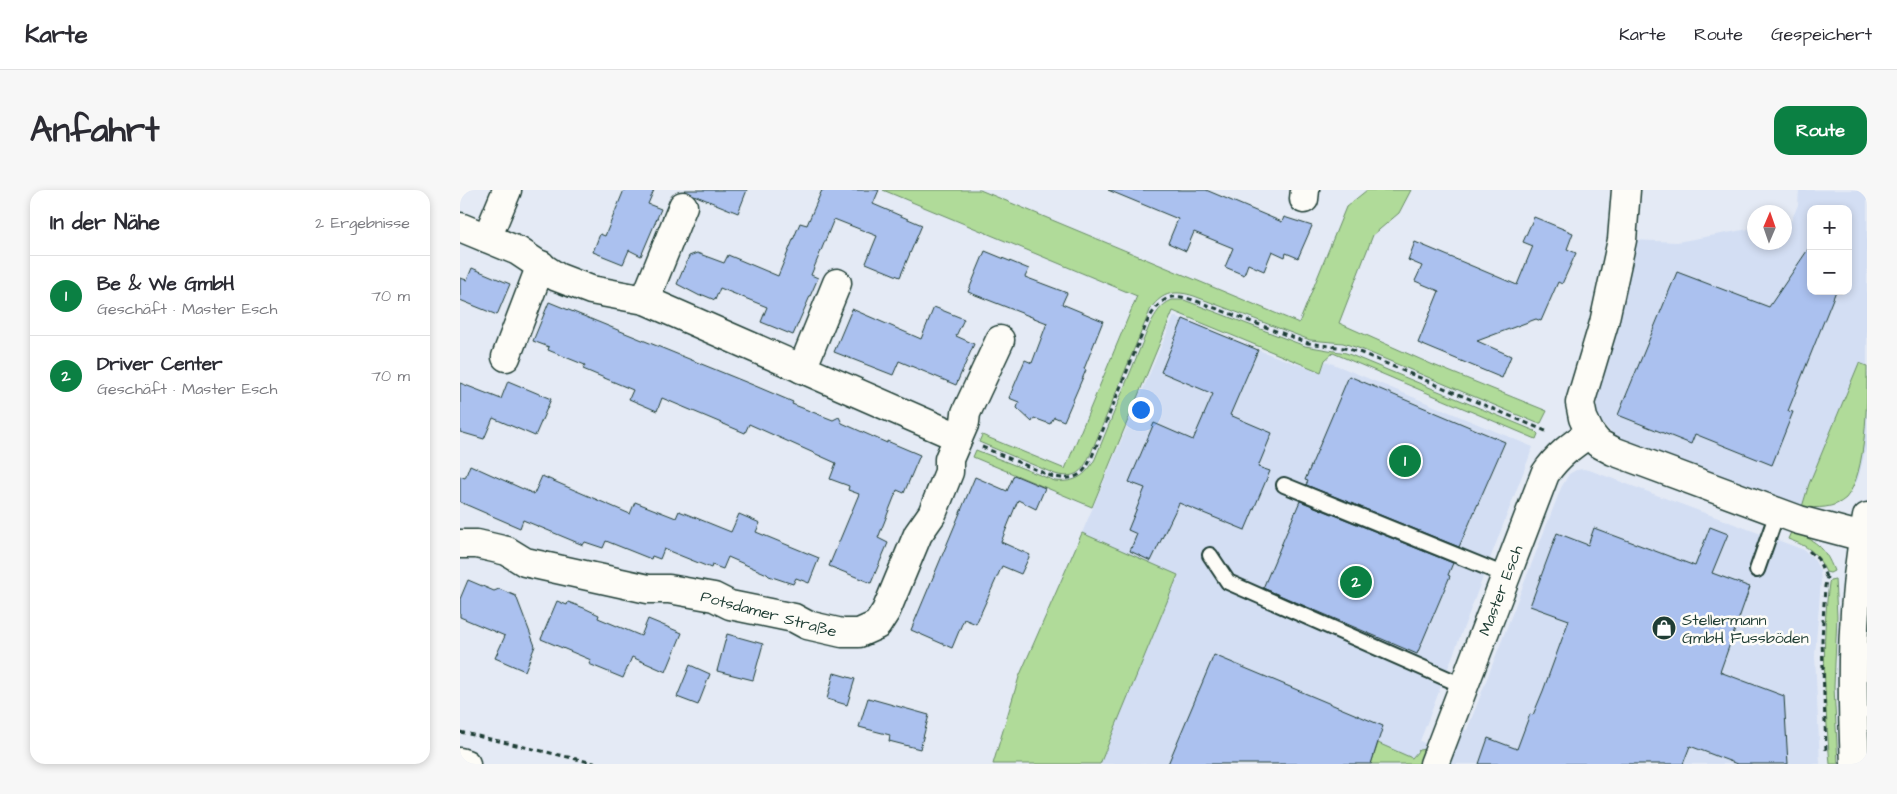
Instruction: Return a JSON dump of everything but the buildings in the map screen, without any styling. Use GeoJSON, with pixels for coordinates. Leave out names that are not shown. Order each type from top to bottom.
{"type":"FeatureCollection","features":[{"type":"Feature","properties":{"kind":"street"},"geometry":{"type":"LineString","coordinates":[[486,238],[507,190]]}},
{"type":"Feature","properties":{"kind":"street"},"geometry":{"type":"LineString","coordinates":[[1626,190],[1622,240],[1604,323],[1580,403],[1583,418],[1590,433],[1598,443],[1613,451],[1799,520],[1865,527],[1853,632],[1852,681],[1855,764]]}},
{"type":"Feature","properties":{"kind":"street"},"geometry":{"type":"LineString","coordinates":[[645,300],[683,206]]}},
{"type":"Feature","properties":{"kind":"street"},"geometry":{"type":"LineString","coordinates":[[460,227],[518,251],[557,277],[591,290],[645,300],[958,437]]}},
{"type":"Feature","properties":{"kind":"street"},"geometry":{"type":"LineString","coordinates":[[506,357],[541,265]]}},
{"type":"Feature","properties":{"kind":"street"},"geometry":{"type":"LineString","coordinates":[[802,369],[837,283]]}},
{"type":"Feature","properties":{"kind":"street","name":"Potsdamer Straße"},"geometry":{"type":"LineString","coordinates":[[460,544],[477,544],[507,551],[525,562],[648,588],[669,589],[714,597],[730,605],[794,618],[807,625],[842,633],[859,633],[877,624],[886,611],[918,534],[932,514],[949,472],[949,459],[977,387],[984,378],[1000,340]]}},
{"type":"Feature","properties":{"kind":"street","name":"Master Esch"},"geometry":{"type":"LineString","coordinates":[[1434,764],[1545,474],[1553,462],[1569,447],[1590,433]]}},
{"type":"Feature","properties":{"kind":"street"},"geometry":{"type":"LineString","coordinates":[[460,762],[466,764]]}},
{"type":"Feature","properties":{"kind":"lane"},"geometry":{"type":"LineString","coordinates":[[1284,485],[1506,575]]}},
{"type":"Feature","properties":{"kind":"lane"},"geometry":{"type":"LineString","coordinates":[[1757,570],[1777,513]]}},
{"type":"Feature","properties":{"kind":"lane"},"geometry":{"type":"LineString","coordinates":[[1210,555],[1228,582],[1464,686]]}},
{"type":"Feature","properties":{"kind":"path"},"geometry":{"type":"LineString","coordinates":[[958,437],[1051,476],[1062,479],[1072,478],[1083,472],[1094,454],[1148,320],[1159,303],[1174,296],[1186,297],[1308,343],[1358,352],[1550,433]]}},
{"type":"Feature","properties":{"kind":"path"},"geometry":{"type":"LineString","coordinates":[[460,732],[598,764]]}},
{"type":"Feature","properties":{"kind":"shaded area"},"geometry":{"type":"Polygon","coordinates":[[[1799,190],[1867,190],[1867,445],[1858,479],[1847,497],[1829,506],[1819,508],[1802,507],[1616,437],[1595,415],[1600,383],[1634,240],[1677,242],[1747,229],[1747,250],[1792,250],[1792,219],[1798,205],[1799,190]]]}},
{"type":"Feature","properties":{"kind":"shaded area"},"geometry":{"type":"Polygon","coordinates":[[[1174,316],[1258,350],[1320,372],[1326,361],[1533,447],[1420,741],[1426,744],[1419,764],[1100,764],[1178,575],[1082,533],[1174,316]]]}},
{"type":"Feature","properties":{"kind":"shaded area"},"geometry":{"type":"Polygon","coordinates":[[[1584,469],[1804,550],[1814,559],[1820,571],[1821,581],[1815,655],[1820,764],[1447,764],[1460,728],[1467,730],[1561,488],[1569,474],[1576,470],[1584,469]]]}},
{"type":"Feature","properties":{"kind":"green space"},"geometry":{"type":"Polygon","coordinates":[[[883,190],[980,190],[1299,323],[1346,207],[1367,190],[1411,190],[1399,213],[1373,235],[1339,323],[1431,364],[1547,411],[1541,423],[1537,423],[1361,349],[1343,343],[1310,340],[1194,296],[1175,293],[1160,299],[1151,308],[1084,466],[1080,471],[1070,476],[1055,474],[979,442],[982,435],[1065,469],[1137,296],[883,190]]]}},
{"type":"Feature","properties":{"kind":"green space"},"geometry":{"type":"Polygon","coordinates":[[[1172,300],[1184,300],[1305,346],[1346,353],[1535,431],[1538,434],[1536,439],[1333,353],[1325,360],[1321,372],[1173,311],[1092,507],[973,457],[976,450],[1055,481],[1068,481],[1084,474],[1095,459],[1150,324],[1161,307],[1172,300]]]}},
{"type":"Feature","properties":{"kind":"green space"},"geometry":{"type":"Polygon","coordinates":[[[1859,363],[1867,366],[1866,416],[1862,454],[1853,487],[1846,498],[1831,506],[1802,507],[1809,484],[1859,363]]]}},
{"type":"Feature","properties":{"kind":"green space"},"geometry":{"type":"Polygon","coordinates":[[[1791,532],[1807,538],[1818,545],[1827,556],[1834,571],[1826,572],[1815,554],[1788,539],[1791,532]]]}},
{"type":"Feature","properties":{"kind":"green space"},"geometry":{"type":"Polygon","coordinates":[[[1082,533],[1178,575],[1100,764],[993,764],[1019,677],[1082,533]]]}},
{"type":"Feature","properties":{"kind":"green space"},"geometry":{"type":"Polygon","coordinates":[[[1835,579],[1837,616],[1834,687],[1838,764],[1830,764],[1824,651],[1829,583],[1830,580],[1835,579]]]}},
{"type":"Feature","properties":{"kind":"green space"},"geometry":{"type":"Polygon","coordinates":[[[1378,743],[1412,758],[1419,750],[1425,749],[1419,764],[1371,764],[1378,743]]]}},
{"type":"Feature","properties":{"kind":"place","name":"Be & We GmbH"},"geometry":{"type":"Point","coordinates":[1405,461]}},
{"type":"Feature","properties":{"kind":"place","name":"Driver Center"},"geometry":{"type":"Point","coordinates":[1356,582]}},
{"type":"Feature","properties":{"kind":"place","name":"Stellermann GmbH Fussböden"},"geometry":{"type":"Point","coordinates":[1664,628]}}]}
